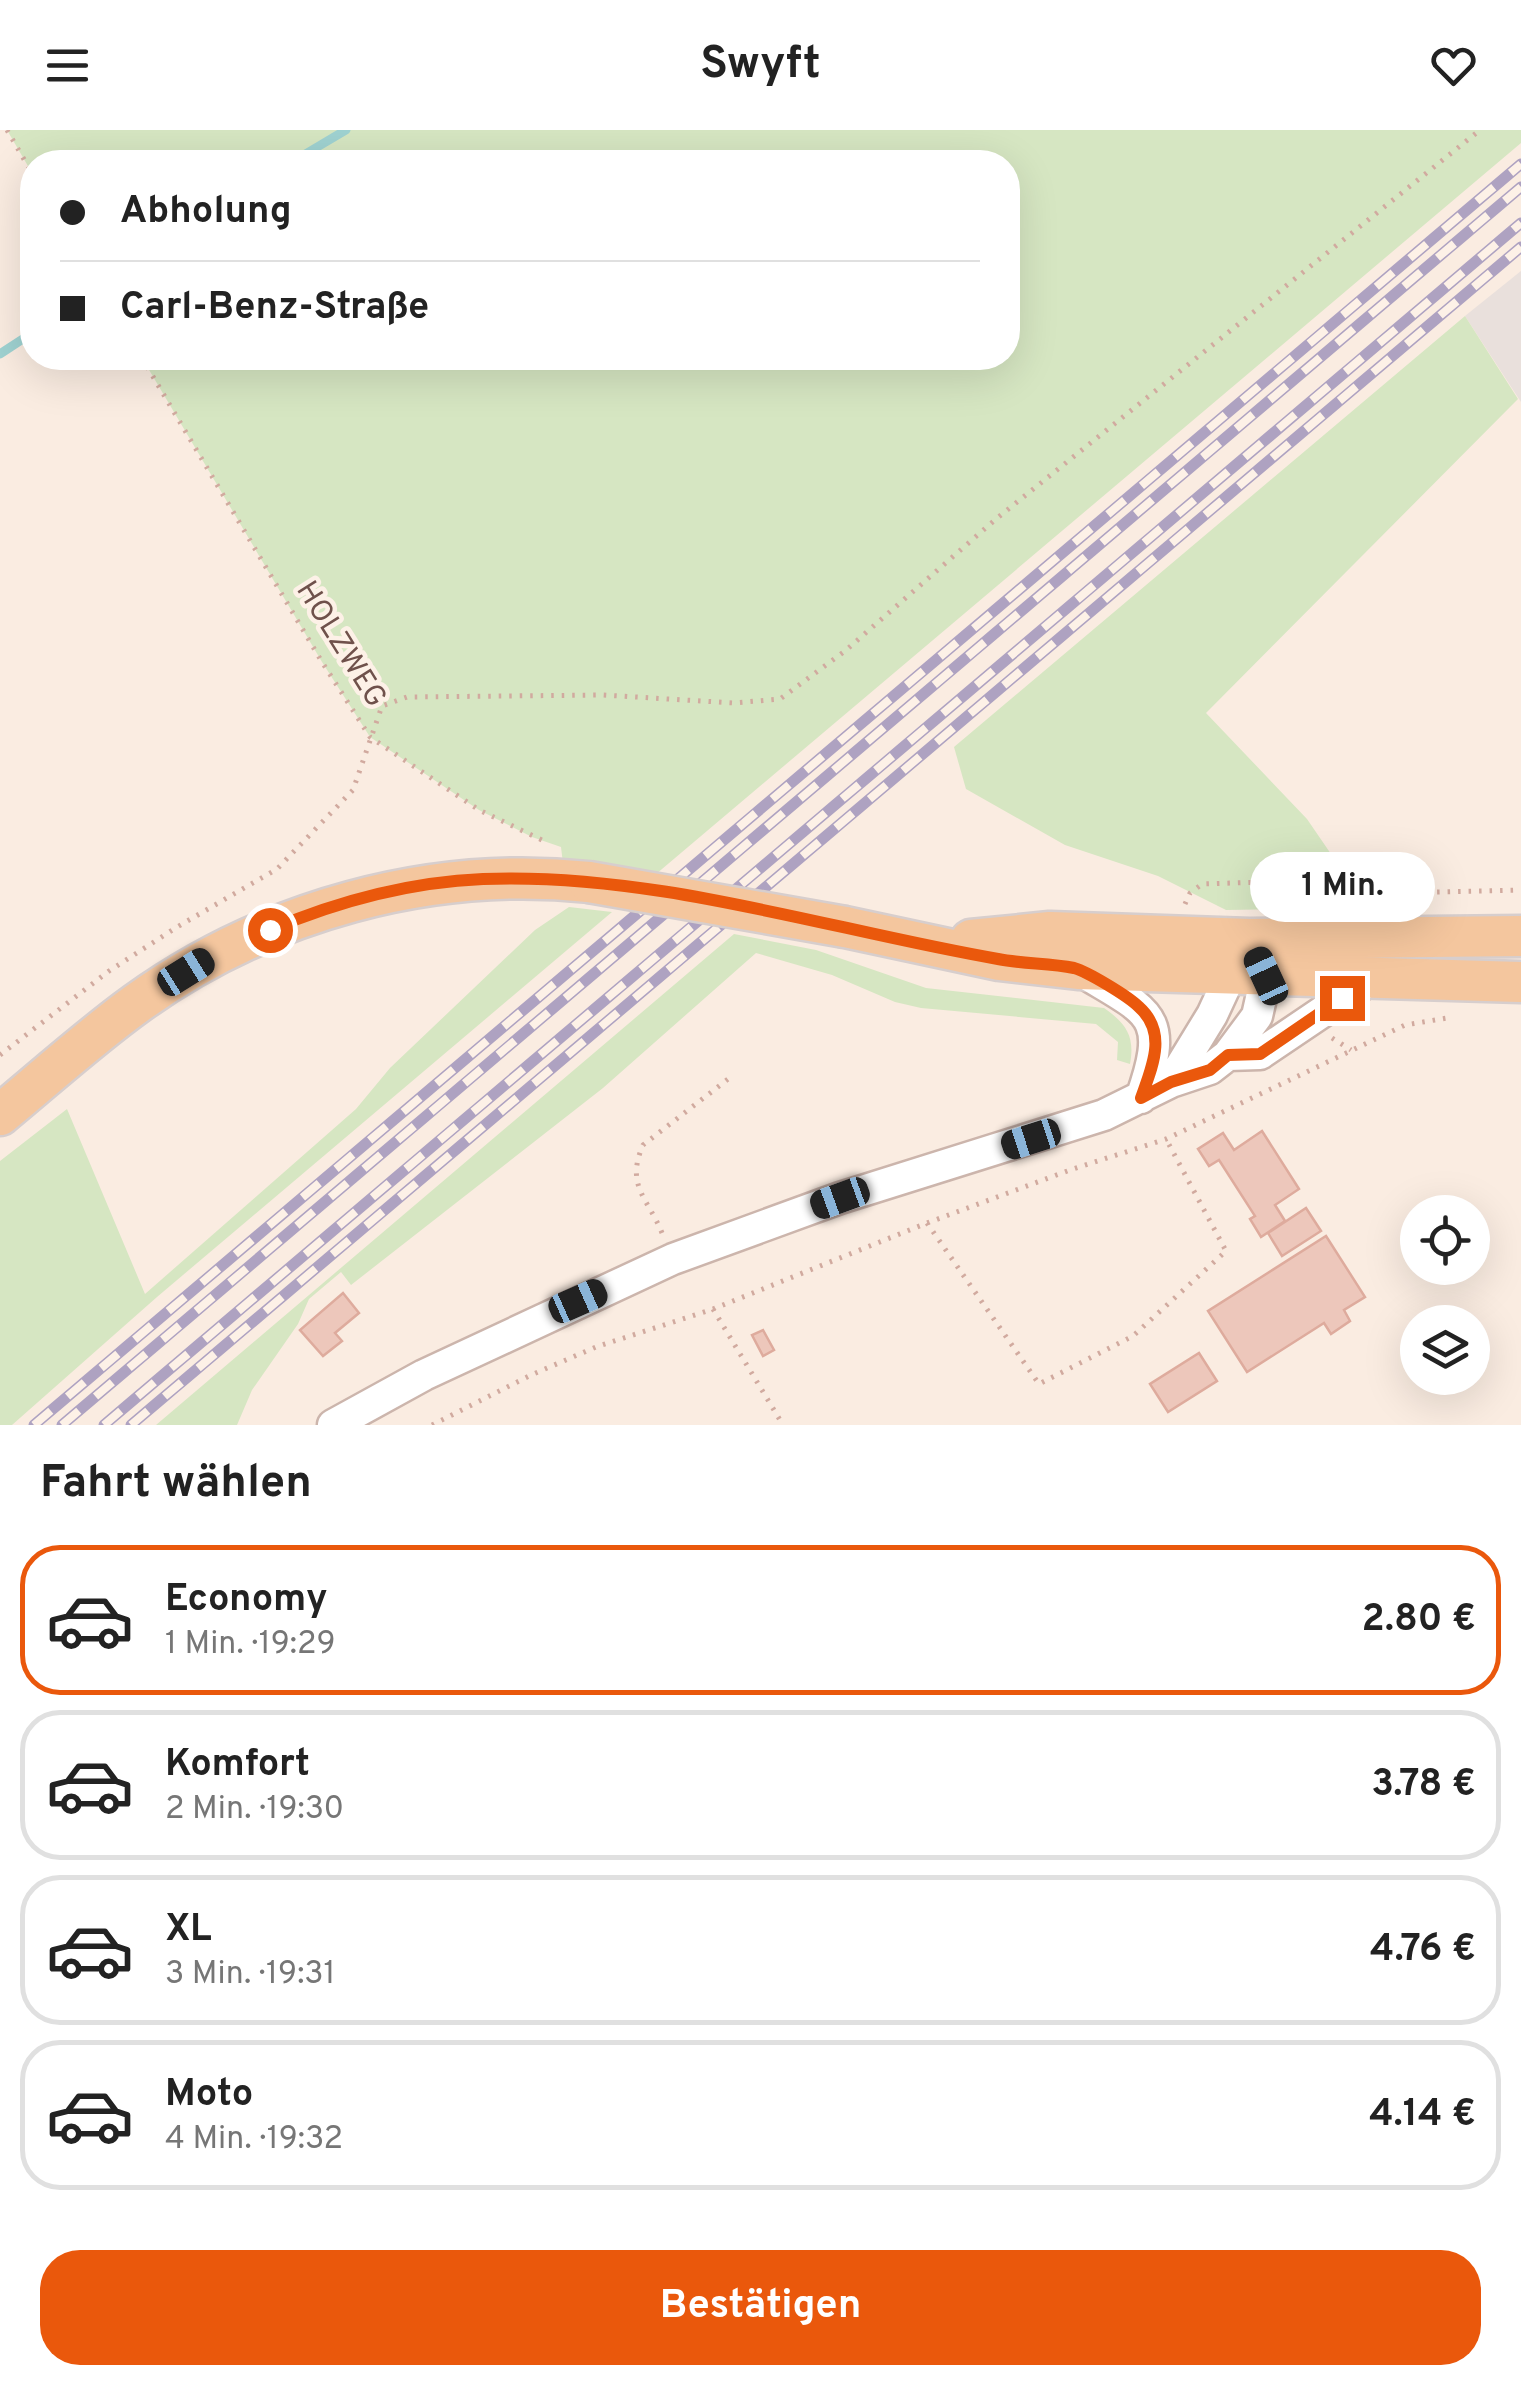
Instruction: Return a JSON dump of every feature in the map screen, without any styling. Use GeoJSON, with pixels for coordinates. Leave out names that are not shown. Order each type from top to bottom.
{"type":"FeatureCollection","features":[{"type":"Feature","properties":{"kind":"main road"},"geometry":{"type":"LineString","coordinates":[[0,1115],[135,1004],[211,956],[300,918],[355,901],[447,882],[577,881],[699,899],[999,960],[1078,969],[1521,982]]}},
{"type":"Feature","properties":{"kind":"main road"},"geometry":{"type":"LineString","coordinates":[[931,944],[1050,932],[1249,938],[1521,936]]}},
{"type":"Feature","properties":{"kind":"street"},"geometry":{"type":"LineString","coordinates":[[334,1425],[442,1366],[673,1259],[840,1198],[1104,1115],[1171,1082],[1210,1070],[1228,1055],[1256,1016],[1248,976],[1249,938]]}},
{"type":"Feature","properties":{"kind":"street"},"geometry":{"type":"LineString","coordinates":[[1078,969],[1138,1006],[1152,1024],[1156,1057],[1141,1098]]}},
{"type":"Feature","properties":{"kind":"street"},"geometry":{"type":"LineString","coordinates":[[1171,1082],[1212,1015],[1248,976]]}},
{"type":"Feature","properties":{"kind":"street"},"geometry":{"type":"LineString","coordinates":[[1228,1055],[1260,1054],[1371,979]]}},
{"type":"Feature","properties":{"kind":"path"},"geometry":{"type":"LineString","coordinates":[[7,130],[20,152]]}},
{"type":"Feature","properties":{"kind":"path"},"geometry":{"type":"LineString","coordinates":[[0,1055],[108,971],[277,870],[353,790],[382,706],[407,698],[602,695],[734,703],[780,700],[845,651],[996,519],[1133,407],[1480,130]]}},
{"type":"Feature","properties":{"kind":"path","name":"HOLZWEG"},"geometry":{"type":"LineString","coordinates":[[149,370],[370,737],[478,810],[561,848],[577,881]]}},
{"type":"Feature","properties":{"kind":"path"},"geometry":{"type":"LineString","coordinates":[[1174,936],[1190,893],[1202,884],[1265,882],[1436,892],[1521,890]]}},
{"type":"Feature","properties":{"kind":"path"},"geometry":{"type":"LineString","coordinates":[[432,1425],[530,1374],[596,1347],[713,1309],[928,1223],[1166,1139],[1405,1025],[1454,1017]]}},
{"type":"Feature","properties":{"kind":"path"},"geometry":{"type":"LineString","coordinates":[[673,1259],[655,1216],[641,1195],[634,1174],[637,1159],[644,1145],[732,1076]]}},
{"type":"Feature","properties":{"kind":"path"},"geometry":{"type":"LineString","coordinates":[[928,1223],[1039,1384],[1133,1336],[1226,1250],[1166,1139]]}},
{"type":"Feature","properties":{"kind":"path"},"geometry":{"type":"LineString","coordinates":[[713,1309],[783,1425]]}},
{"type":"Feature","properties":{"kind":"shaded area"},"geometry":{"type":"Polygon","coordinates":[[[1521,271],[1521,402],[1465,316],[1521,271]]]}},
{"type":"Feature","properties":{"kind":"green space"},"geometry":{"type":"Polygon","coordinates":[[[7,130],[1521,130],[1521,143],[636,891],[565,880],[561,847],[479,810],[370,737],[149,370],[1020,370],[1020,150],[20,152],[7,130]]]}},
{"type":"Feature","properties":{"kind":"green space"},"geometry":{"type":"Polygon","coordinates":[[[1465,316],[1518,399],[1206,713],[1307,819],[1368,908],[1226,910],[1158,876],[1065,845],[966,789],[954,747],[1465,316]]]}},
{"type":"Feature","properties":{"kind":"green space"},"geometry":{"type":"Polygon","coordinates":[[[569,907],[612,912],[157,1297],[12,1425],[0,1425],[0,1161],[67,1109],[145,1294],[356,1109],[390,1068],[535,930],[569,907]]]}},
{"type":"Feature","properties":{"kind":"green space"},"geometry":{"type":"Polygon","coordinates":[[[734,934],[816,950],[926,988],[1104,1008],[1128,1032],[1130,1064],[1117,1060],[1118,1042],[1096,1024],[921,1008],[895,1002],[832,975],[756,953],[603,1088],[351,1285],[341,1272],[309,1299],[298,1324],[252,1390],[237,1425],[156,1425],[734,934]]]}},
{"type":"Feature","properties":{"kind":"building"},"geometry":{"type":"Polygon","coordinates":[[[1262,1131],[1299,1189],[1275,1205],[1285,1221],[1261,1237],[1250,1219],[1255,1216],[1219,1160],[1209,1166],[1198,1149],[1223,1133],[1234,1150],[1262,1131]]]}},
{"type":"Feature","properties":{"kind":"building"},"geometry":{"type":"Polygon","coordinates":[[[1306,1208],[1321,1231],[1282,1256],[1268,1233],[1306,1208]]]}},
{"type":"Feature","properties":{"kind":"building"},"geometry":{"type":"Polygon","coordinates":[[[1326,1236],[1365,1297],[1344,1310],[1350,1321],[1331,1334],[1324,1323],[1247,1372],[1208,1311],[1326,1236]]]}},
{"type":"Feature","properties":{"kind":"building"},"geometry":{"type":"Polygon","coordinates":[[[343,1293],[359,1313],[335,1333],[342,1341],[323,1356],[300,1330],[343,1293]]]}},
{"type":"Feature","properties":{"kind":"building"},"geometry":{"type":"Polygon","coordinates":[[[763,1330],[774,1350],[763,1356],[752,1335],[763,1330]]]}},
{"type":"Feature","properties":{"kind":"building"},"geometry":{"type":"Polygon","coordinates":[[[1199,1353],[1217,1381],[1168,1412],[1150,1384],[1199,1353]]]}},
{"type":"Feature","properties":{"kind":"waterway"},"geometry":{"type":"LineString","coordinates":[[312,150],[346,130]]}},
{"type":"Feature","properties":{"kind":"waterway"},"geometry":{"type":"LineString","coordinates":[[0,354],[20,341]]}},
{"type":"Feature","properties":{"kind":"railway"},"geometry":{"type":"LineString","coordinates":[[34,1425],[1521,164]]}},
{"type":"Feature","properties":{"kind":"railway"},"geometry":{"type":"LineString","coordinates":[[62,1425],[1521,187]]}},
{"type":"Feature","properties":{"kind":"railway"},"geometry":{"type":"LineString","coordinates":[[104,1425],[1521,223]]}},
{"type":"Feature","properties":{"kind":"railway"},"geometry":{"type":"LineString","coordinates":[[131,1425],[1521,247]]}},
{"type":"Feature","properties":{"kind":"route"},"geometry":{"type":"LineString","coordinates":[[270,930],[355,901],[410,888],[482,879],[565,880],[699,899],[999,960],[1078,969],[1138,1006],[1152,1024],[1156,1057],[1141,1098],[1171,1082],[1210,1070],[1228,1055],[1260,1054],[1342,998]]}}]}
